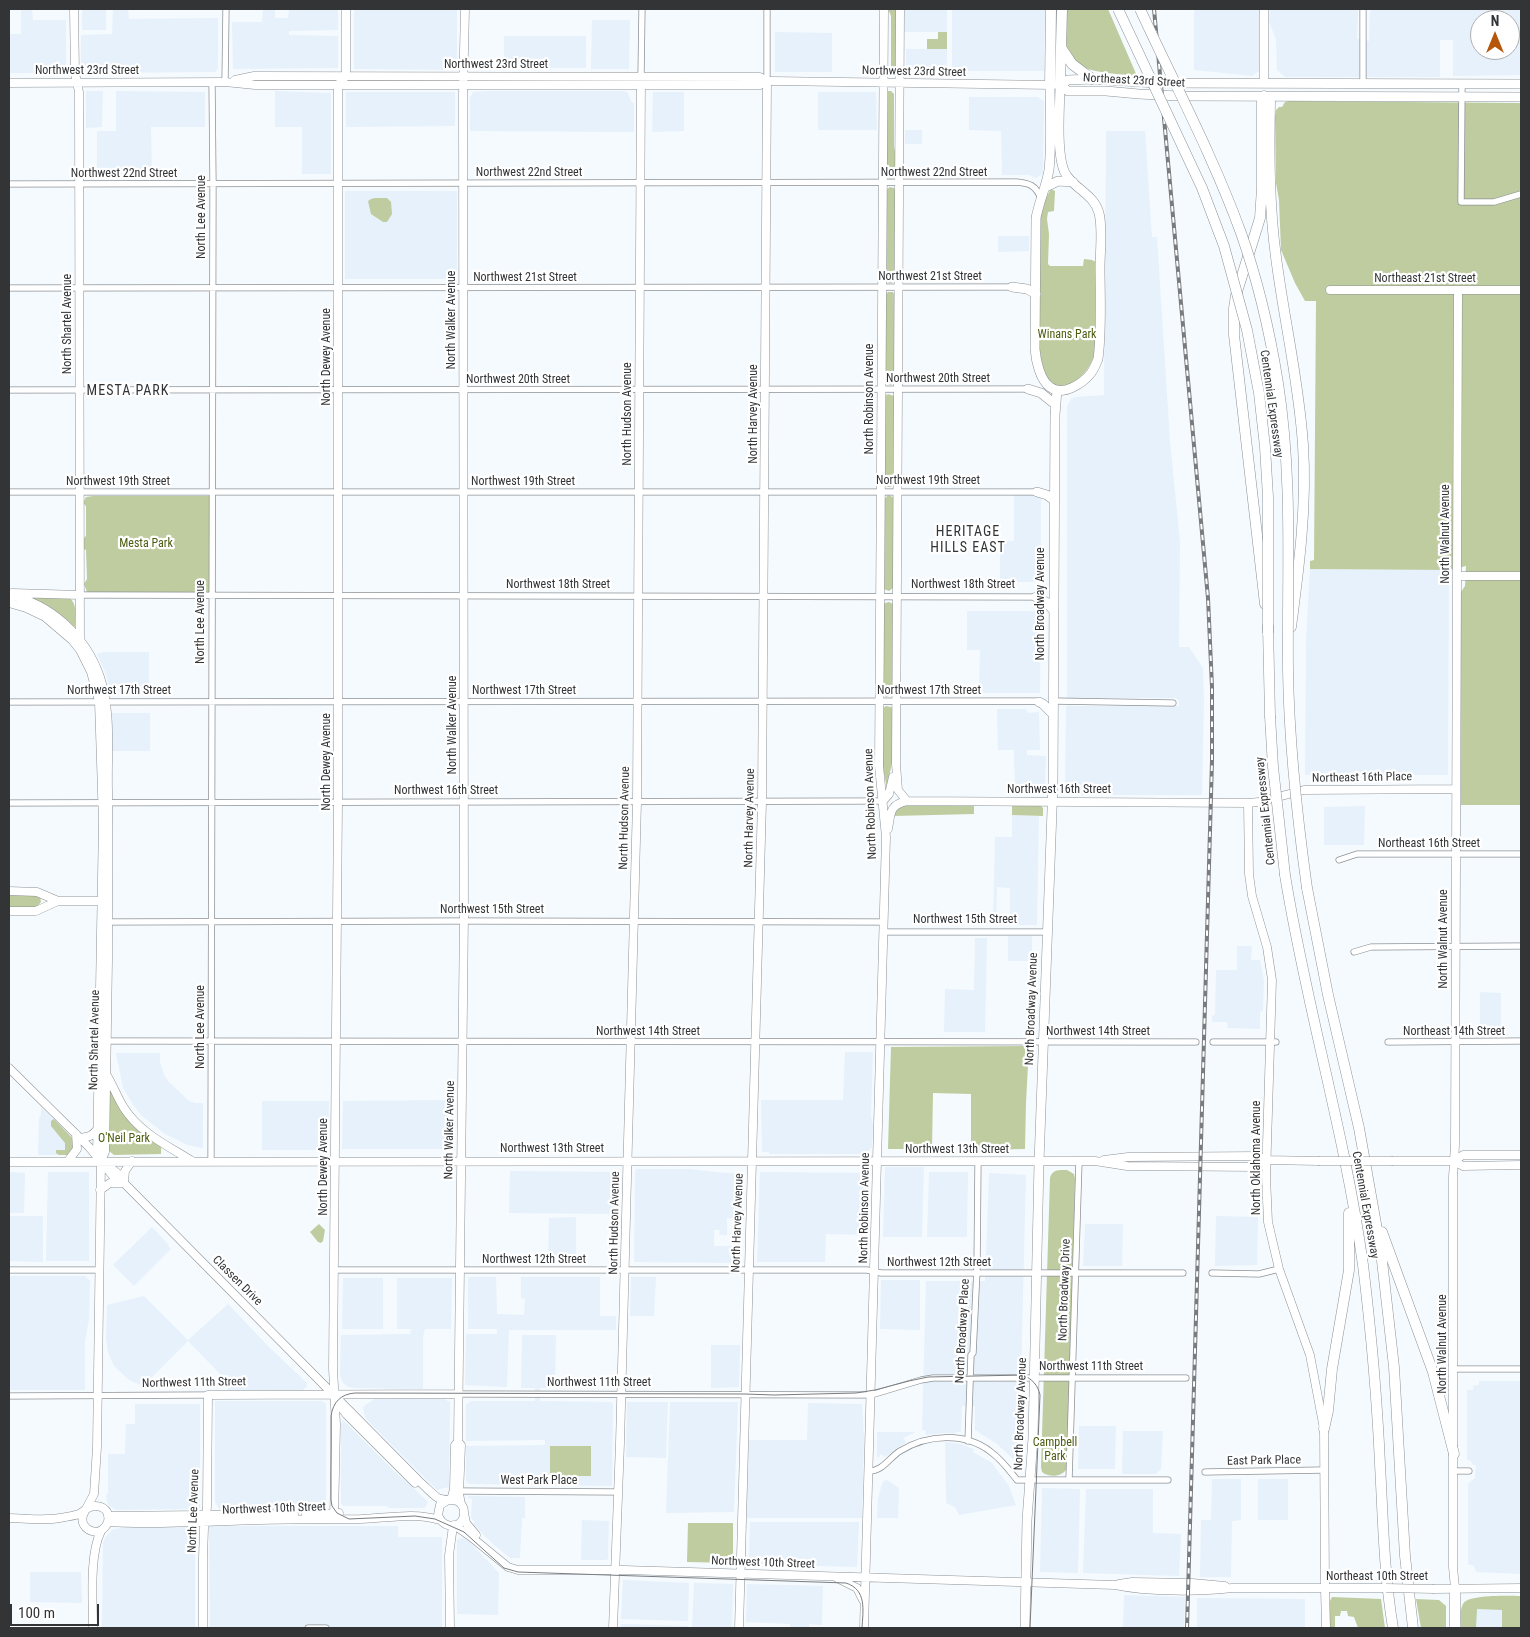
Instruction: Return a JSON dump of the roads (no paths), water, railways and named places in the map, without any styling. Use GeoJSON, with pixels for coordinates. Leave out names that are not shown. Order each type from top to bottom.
{"type":"FeatureCollection","features":[{"type":"Feature","properties":{"kind":"highway"},"geometry":{"type":"LineString","coordinates":[[1051,9],[1055,85]]}},
{"type":"Feature","properties":{"kind":"highway"},"geometry":{"type":"LineString","coordinates":[[1055,85],[1062,48],[1062,9]]}},
{"type":"Feature","properties":{"kind":"highway","name":"Centennial Expressway"},"geometry":{"type":"LineString","coordinates":[[1118,9],[1202,188],[1224,246],[1245,321],[1259,393],[1266,455],[1268,497],[1269,690],[1273,767],[1294,934],[1349,1180],[1361,1256],[1372,1342],[1385,1556],[1393,1628]]}},
{"type":"Feature","properties":{"kind":"highway","name":"Centennial Expressway"},"geometry":{"type":"LineString","coordinates":[[1140,9],[1213,162],[1230,204],[1252,268],[1267,327],[1278,382],[1286,452],[1290,714],[1293,764],[1307,888],[1328,995],[1359,1128],[1376,1217],[1392,1348],[1405,1556],[1412,1628]]}},
{"type":"Feature","properties":{"kind":"highway"},"geometry":{"type":"LineString","coordinates":[[1062,48],[1072,64],[1092,79]]}},
{"type":"Feature","properties":{"kind":"highway"},"geometry":{"type":"LineString","coordinates":[[1268,633],[1234,335],[1236,294],[1261,212],[1262,102],[1264,96],[1270,102],[1270,192],[1275,256],[1302,419],[1304,474],[1299,566],[1289,648]]}},
{"type":"Feature","properties":{"kind":"highway"},"geometry":{"type":"LineString","coordinates":[[1324,1429],[1350,1264],[1349,1180]]}},
{"type":"Feature","properties":{"kind":"highway"},"geometry":{"type":"LineString","coordinates":[[1376,1217],[1433,1372],[1454,1454]]}},
{"type":"Feature","properties":{"kind":"highway"},"geometry":{"type":"LineString","coordinates":[[1455,1588],[1455,1628]]}},
{"type":"Feature","properties":{"kind":"main road","name":"Northeast 23rd Street"},"geometry":{"type":"LineString","coordinates":[[1055,85],[1068,80],[1092,79],[1157,83],[1521,84]]}},
{"type":"Feature","properties":{"kind":"main road"},"geometry":{"type":"LineString","coordinates":[[1264,83],[1264,96]]}},
{"type":"Feature","properties":{"kind":"main road","name":"Northeast 23rd Street"},"geometry":{"type":"LineString","coordinates":[[1055,85],[1068,90],[1169,95],[1521,97]]}},
{"type":"Feature","properties":{"kind":"main road"},"geometry":{"type":"LineString","coordinates":[[1055,85],[1060,157],[1063,168],[1067,176],[1094,201],[1101,222],[1098,359],[1091,373],[1074,387],[1057,390],[1051,388],[1046,383],[1036,359],[1036,218],[1046,187],[1049,169],[1055,85]]}},
{"type":"Feature","properties":{"kind":"main road"},"geometry":{"type":"LineString","coordinates":[[1046,187],[1058,181],[1073,182]]}},
{"type":"Feature","properties":{"kind":"main road"},"geometry":{"type":"LineString","coordinates":[[1012,287],[1027,289],[1036,294]]}},
{"type":"Feature","properties":{"kind":"main road"},"geometry":{"type":"LineString","coordinates":[[1028,389],[1041,393],[1056,405]]}},
{"type":"Feature","properties":{"kind":"main road","name":"North Broadway Avenue"},"geometry":{"type":"LineString","coordinates":[[1025,1628],[1027,1520],[1035,1378],[1039,1162],[1052,802],[1054,501],[1057,390]]}},
{"type":"Feature","properties":{"kind":"main road"},"geometry":{"type":"LineString","coordinates":[[1036,492],[1047,495],[1054,501]]}},
{"type":"Feature","properties":{"kind":"main road"},"geometry":{"type":"LineString","coordinates":[[1036,597],[1044,600],[1054,611]]}},
{"type":"Feature","properties":{"kind":"main road"},"geometry":{"type":"LineString","coordinates":[[1039,702],[1053,714]]}},
{"type":"Feature","properties":{"kind":"street","name":"North Shartel Avenue"},"geometry":{"type":"LineString","coordinates":[[74,9],[75,73],[79,92],[80,650],[108,715],[105,803],[105,1152],[99,1159]]}},
{"type":"Feature","properties":{"kind":"street"},"geometry":{"type":"LineString","coordinates":[[225,82],[226,9]]}},
{"type":"Feature","properties":{"kind":"street"},"geometry":{"type":"LineString","coordinates":[[338,85],[346,76],[346,9]]}},
{"type":"Feature","properties":{"kind":"street","name":"North Walker Avenue"},"geometry":{"type":"LineString","coordinates":[[450,1500],[454,1489],[455,1445],[458,1442],[464,921],[463,390],[465,9]]}},
{"type":"Feature","properties":{"kind":"street","name":"North Hudson Avenue"},"geometry":{"type":"LineString","coordinates":[[613,1628],[625,1269],[637,802],[642,9]]}},
{"type":"Feature","properties":{"kind":"street","name":"North Harvey Avenue"},"geometry":{"type":"LineString","coordinates":[[739,1628],[762,802],[767,9]]}},
{"type":"Feature","properties":{"kind":"street","name":"North Robinson Avenue"},"geometry":{"type":"LineString","coordinates":[[864,1628],[886,837],[879,766],[884,9]]}},
{"type":"Feature","properties":{"kind":"street","name":"North Robinson Avenue"},"geometry":{"type":"LineString","coordinates":[[896,764],[900,9]]}},
{"type":"Feature","properties":{"kind":"street"},"geometry":{"type":"LineString","coordinates":[[1264,9],[1264,83]]}},
{"type":"Feature","properties":{"kind":"street"},"geometry":{"type":"LineString","coordinates":[[1362,84],[1363,9]]}},
{"type":"Feature","properties":{"kind":"street","name":"Northwest 23rd Street"},"geometry":{"type":"LineString","coordinates":[[225,82],[254,76],[641,76],[760,78],[767,81],[1055,85]]}},
{"type":"Feature","properties":{"kind":"street","name":"Northwest 23rd Street"},"geometry":{"type":"LineString","coordinates":[[9,83],[225,82],[252,85],[641,86],[760,85],[767,81]]}},
{"type":"Feature","properties":{"kind":"street","name":"North Lee Avenue"},"geometry":{"type":"LineString","coordinates":[[211,1161],[212,82]]}},
{"type":"Feature","properties":{"kind":"street"},"geometry":{"type":"LineString","coordinates":[[1462,84],[1461,202],[1497,201],[1521,194]]}},
{"type":"Feature","properties":{"kind":"street","name":"North Dewey Avenue"},"geometry":{"type":"LineString","coordinates":[[334,1516],[338,803],[338,85]]}},
{"type":"Feature","properties":{"kind":"street","name":"Northwest 22nd Street"},"geometry":{"type":"LineString","coordinates":[[9,184],[1016,182],[1028,183],[1033,186],[1037,189],[1041,199]]}},
{"type":"Feature","properties":{"kind":"street","name":"Northwest 21st Street"},"geometry":{"type":"LineString","coordinates":[[9,288],[1012,287]]}},
{"type":"Feature","properties":{"kind":"street","name":"Northeast 21st Street"},"geometry":{"type":"LineString","coordinates":[[1330,290],[1521,290]]}},
{"type":"Feature","properties":{"kind":"street","name":"North Walnut Avenue"},"geometry":{"type":"LineString","coordinates":[[1455,1588],[1453,1369],[1458,290]]}},
{"type":"Feature","properties":{"kind":"street","name":"Northwest 20th Street"},"geometry":{"type":"LineString","coordinates":[[9,390],[1028,389]]}},
{"type":"Feature","properties":{"kind":"street","name":"Northwest 19th Street"},"geometry":{"type":"LineString","coordinates":[[9,492],[1036,492]]}},
{"type":"Feature","properties":{"kind":"street"},"geometry":{"type":"LineString","coordinates":[[1457,576],[1521,576]]}},
{"type":"Feature","properties":{"kind":"street"},"geometry":{"type":"LineString","coordinates":[[9,594],[80,595]]}},
{"type":"Feature","properties":{"kind":"street"},"geometry":{"type":"LineString","coordinates":[[9,594],[43,608],[67,625],[80,639]]}},
{"type":"Feature","properties":{"kind":"street","name":"Northwest 18th Street"},"geometry":{"type":"LineString","coordinates":[[80,595],[1036,597]]}},
{"type":"Feature","properties":{"kind":"street"},"geometry":{"type":"LineString","coordinates":[[9,603],[26,608],[45,617],[67,635],[80,650]]}},
{"type":"Feature","properties":{"kind":"street","name":"North Shartel Avenue"},"geometry":{"type":"LineString","coordinates":[[80,639],[97,670],[102,702]]}},
{"type":"Feature","properties":{"kind":"street"},"geometry":{"type":"LineString","coordinates":[[1053,701],[1173,703]]}},
{"type":"Feature","properties":{"kind":"street","name":"Northwest 17th Street"},"geometry":{"type":"LineString","coordinates":[[9,702],[1039,702]]}},
{"type":"Feature","properties":{"kind":"street"},"geometry":{"type":"LineString","coordinates":[[883,802],[890,792],[896,764]]}},
{"type":"Feature","properties":{"kind":"street"},"geometry":{"type":"LineString","coordinates":[[886,837],[893,808],[897,804],[907,801],[898,790],[896,764]]}},
{"type":"Feature","properties":{"kind":"street","name":"Northeast 16th Place"},"geometry":{"type":"LineString","coordinates":[[1210,802],[1259,802],[1304,790],[1456,789]]}},
{"type":"Feature","properties":{"kind":"street","name":"Northwest 16th Street"},"geometry":{"type":"LineString","coordinates":[[907,801],[1210,802]]}},
{"type":"Feature","properties":{"kind":"street","name":"Northwest 16th Street"},"geometry":{"type":"LineString","coordinates":[[9,803],[883,802]]}},
{"type":"Feature","properties":{"kind":"street","name":"North Oklahoma Avenue"},"geometry":{"type":"LineString","coordinates":[[1248,803],[1249,874],[1252,896],[1271,969],[1273,1042],[1266,1160],[1268,1222],[1279,1269],[1310,1355],[1324,1429],[1326,1628]]}},
{"type":"Feature","properties":{"kind":"street","name":"Northeast 16th Street"},"geometry":{"type":"LineString","coordinates":[[1339,860],[1357,854],[1521,854]]}},
{"type":"Feature","properties":{"kind":"street"},"geometry":{"type":"LineString","coordinates":[[9,891],[37,892],[58,901]]}},
{"type":"Feature","properties":{"kind":"street"},"geometry":{"type":"LineString","coordinates":[[9,911],[36,911],[58,901],[105,900]]}},
{"type":"Feature","properties":{"kind":"street","name":"Northwest 15th Street"},"geometry":{"type":"LineString","coordinates":[[105,922],[883,922]]}},
{"type":"Feature","properties":{"kind":"street","name":"Northwest 15th Street"},"geometry":{"type":"LineString","coordinates":[[883,932],[1046,932]]}},
{"type":"Feature","properties":{"kind":"street"},"geometry":{"type":"LineString","coordinates":[[1354,952],[1371,947],[1521,946]]}},
{"type":"Feature","properties":{"kind":"street","name":"North Shartel Avenue"},"geometry":{"type":"LineString","coordinates":[[103,1508],[99,1494],[97,1395],[100,1190],[98,1050],[104,1041]]}},
{"type":"Feature","properties":{"kind":"street","name":"Northwest 14th Street"},"geometry":{"type":"LineString","coordinates":[[104,1041],[1196,1042]]}},
{"type":"Feature","properties":{"kind":"street","name":"Northeast 14th Street"},"geometry":{"type":"LineString","coordinates":[[1388,1042],[1521,1041]]}},
{"type":"Feature","properties":{"kind":"street"},"geometry":{"type":"LineString","coordinates":[[1213,1042],[1273,1042]]}},
{"type":"Feature","properties":{"kind":"street"},"geometry":{"type":"LineString","coordinates":[[99,1064],[106,1073],[121,1104],[137,1124],[150,1135],[192,1161]]}},
{"type":"Feature","properties":{"kind":"street","name":"Classen Drive"},"geometry":{"type":"LineString","coordinates":[[9,1067],[78,1136],[117,1181],[124,1183],[335,1394],[350,1412],[436,1496],[450,1500]]}},
{"type":"Feature","properties":{"kind":"street"},"geometry":{"type":"LineString","coordinates":[[68,1162],[77,1149],[78,1136],[88,1137],[94,1135],[98,1128]]}},
{"type":"Feature","properties":{"kind":"street"},"geometry":{"type":"LineString","coordinates":[[1454,1161],[1463,1155],[1521,1155]]}},
{"type":"Feature","properties":{"kind":"street","name":"Northwest 13th Street"},"geometry":{"type":"LineString","coordinates":[[9,1162],[68,1162],[99,1159],[132,1161],[878,1161],[1095,1162],[1128,1166],[1258,1166],[1266,1160],[1258,1156],[1128,1157],[1095,1162]]}},
{"type":"Feature","properties":{"kind":"street"},"geometry":{"type":"LineString","coordinates":[[1266,1160],[1454,1161],[1463,1166],[1521,1165]]}},
{"type":"Feature","properties":{"kind":"street"},"geometry":{"type":"LineString","coordinates":[[100,1190],[110,1183],[124,1183],[125,1171],[132,1161]]}},
{"type":"Feature","properties":{"kind":"street","name":"North Broadway Place"},"geometry":{"type":"LineString","coordinates":[[968,1441],[976,1274],[978,1162]]}},
{"type":"Feature","properties":{"kind":"street","name":"North Broadway Drive"},"geometry":{"type":"LineString","coordinates":[[1069,1479],[1079,1162]]}},
{"type":"Feature","properties":{"kind":"street","name":"Northwest 12th Street"},"geometry":{"type":"LineString","coordinates":[[335,1270],[625,1269],[867,1270],[875,1272],[976,1274],[1183,1273]]}},
{"type":"Feature","properties":{"kind":"street"},"geometry":{"type":"LineString","coordinates":[[1212,1274],[1259,1274],[1279,1269]]}},
{"type":"Feature","properties":{"kind":"street"},"geometry":{"type":"LineString","coordinates":[[9,1270],[98,1270]]}},
{"type":"Feature","properties":{"kind":"street"},"geometry":{"type":"LineString","coordinates":[[1453,1369],[1521,1369]]}},
{"type":"Feature","properties":{"kind":"street","name":"Northwest 11th Street"},"geometry":{"type":"LineString","coordinates":[[9,1396],[335,1394],[871,1395],[923,1379],[946,1377],[1186,1378]]}},
{"type":"Feature","properties":{"kind":"street","name":"Classen Drive"},"geometry":{"type":"LineString","coordinates":[[335,1394],[347,1416],[431,1497],[439,1508]]}},
{"type":"Feature","properties":{"kind":"street","name":"North Lee Avenue"},"geometry":{"type":"LineString","coordinates":[[203,1628],[208,1395]]}},
{"type":"Feature","properties":{"kind":"street"},"geometry":{"type":"LineString","coordinates":[[869,1471],[879,1469],[901,1450],[924,1441],[950,1437],[968,1441],[992,1452],[1017,1480],[1168,1480]]}},
{"type":"Feature","properties":{"kind":"street","name":"North Walker Avenue"},"geometry":{"type":"LineString","coordinates":[[458,1442],[462,1445],[459,1498],[463,1509]]}},
{"type":"Feature","properties":{"kind":"street","name":"North Shartel Avenue"},"geometry":{"type":"LineString","coordinates":[[86,1510],[94,1493],[97,1447]]}},
{"type":"Feature","properties":{"kind":"street","name":"East Park Place"},"geometry":{"type":"LineString","coordinates":[[1205,1472],[1324,1470]]}},
{"type":"Feature","properties":{"kind":"street"},"geometry":{"type":"LineString","coordinates":[[1454,1471],[1470,1471]]}},
{"type":"Feature","properties":{"kind":"street","name":"West Park Place"},"geometry":{"type":"LineString","coordinates":[[459,1490],[618,1492]]}},
{"type":"Feature","properties":{"kind":"street"},"geometry":{"type":"LineString","coordinates":[[450,1555],[446,1531],[438,1515],[442,1503],[450,1500],[458,1502],[463,1509],[469,1528],[501,1563]]}},
{"type":"Feature","properties":{"kind":"street"},"geometry":{"type":"LineString","coordinates":[[9,1518],[59,1518],[75,1515],[95,1506],[103,1508],[108,1519],[106,1527],[101,1531],[94,1532],[86,1527],[59,1518]]}},
{"type":"Feature","properties":{"kind":"street","name":"Northwest 10th Street"},"geometry":{"type":"LineString","coordinates":[[108,1519],[334,1516],[426,1511],[439,1508]]}},
{"type":"Feature","properties":{"kind":"street"},"geometry":{"type":"LineString","coordinates":[[441,1521],[447,1525],[454,1525],[460,1522],[463,1509]]}},
{"type":"Feature","properties":{"kind":"street"},"geometry":{"type":"LineString","coordinates":[[86,1510],[82,1518],[92,1540],[94,1558],[93,1628]]}},
{"type":"Feature","properties":{"kind":"street","name":"Northwest 10th Street"},"geometry":{"type":"LineString","coordinates":[[334,1516],[362,1519],[416,1515],[428,1516],[441,1521]]}},
{"type":"Feature","properties":{"kind":"street"},"geometry":{"type":"LineString","coordinates":[[450,1628],[450,1555],[454,1525]]}},
{"type":"Feature","properties":{"kind":"street","name":"Northwest 10th Street"},"geometry":{"type":"LineString","coordinates":[[454,1525],[470,1536],[501,1563],[511,1569],[518,1570],[616,1570],[1026,1582]]}},
{"type":"Feature","properties":{"kind":"street"},"geometry":{"type":"LineString","coordinates":[[94,1558],[101,1531]]}},
{"type":"Feature","properties":{"kind":"street"},"geometry":{"type":"LineString","coordinates":[[833,1576],[857,1588],[865,1606]]}},
{"type":"Feature","properties":{"kind":"street","name":"Northeast 10th Street"},"geometry":{"type":"LineString","coordinates":[[1026,1582],[1192,1590],[1232,1588],[1521,1588]]}},
{"type":"Feature","properties":{"kind":"street"},"geometry":{"type":"LineString","coordinates":[[308,1628],[326,1628]]}},
{"type":"Feature","properties":{"kind":"tram line"},"geometry":{"type":"LineString","coordinates":[[862,1628],[863,1608],[861,1596],[858,1590],[846,1583],[518,1572],[504,1568],[464,1532],[435,1519],[415,1516],[349,1519],[337,1513],[332,1506],[331,1500],[331,1416],[334,1407],[342,1397],[355,1393],[774,1395],[856,1393],[928,1377],[1023,1375],[1034,1383],[1040,1395],[1030,1628]]}},
{"type":"Feature","properties":{"kind":"railway"},"geometry":{"type":"LineString","coordinates":[[1154,9],[1208,598],[1212,687],[1212,761],[1187,1628]]}},
{"type":"Feature","properties":{"kind":"district","name":"MESTA PARK"},"geometry":{"type":"Point","coordinates":[128,391]}},
{"type":"Feature","properties":{"kind":"district","name":"HERITAGE HILLS EAST"},"geometry":{"type":"Point","coordinates":[968,540]}},
{"type":"Feature","properties":{"kind":"park label","name":"Winans Park"},"geometry":{"type":"Point","coordinates":[1067,335]}},
{"type":"Feature","properties":{"kind":"park label","name":"Mesta Park"},"geometry":{"type":"Point","coordinates":[146,544]}},
{"type":"Feature","properties":{"kind":"park label","name":"O'Neil Park"},"geometry":{"type":"Point","coordinates":[124,1139]}},
{"type":"Feature","properties":{"kind":"park label","name":"Campbell Park"},"geometry":{"type":"Point","coordinates":[1055,1450]}}]}
